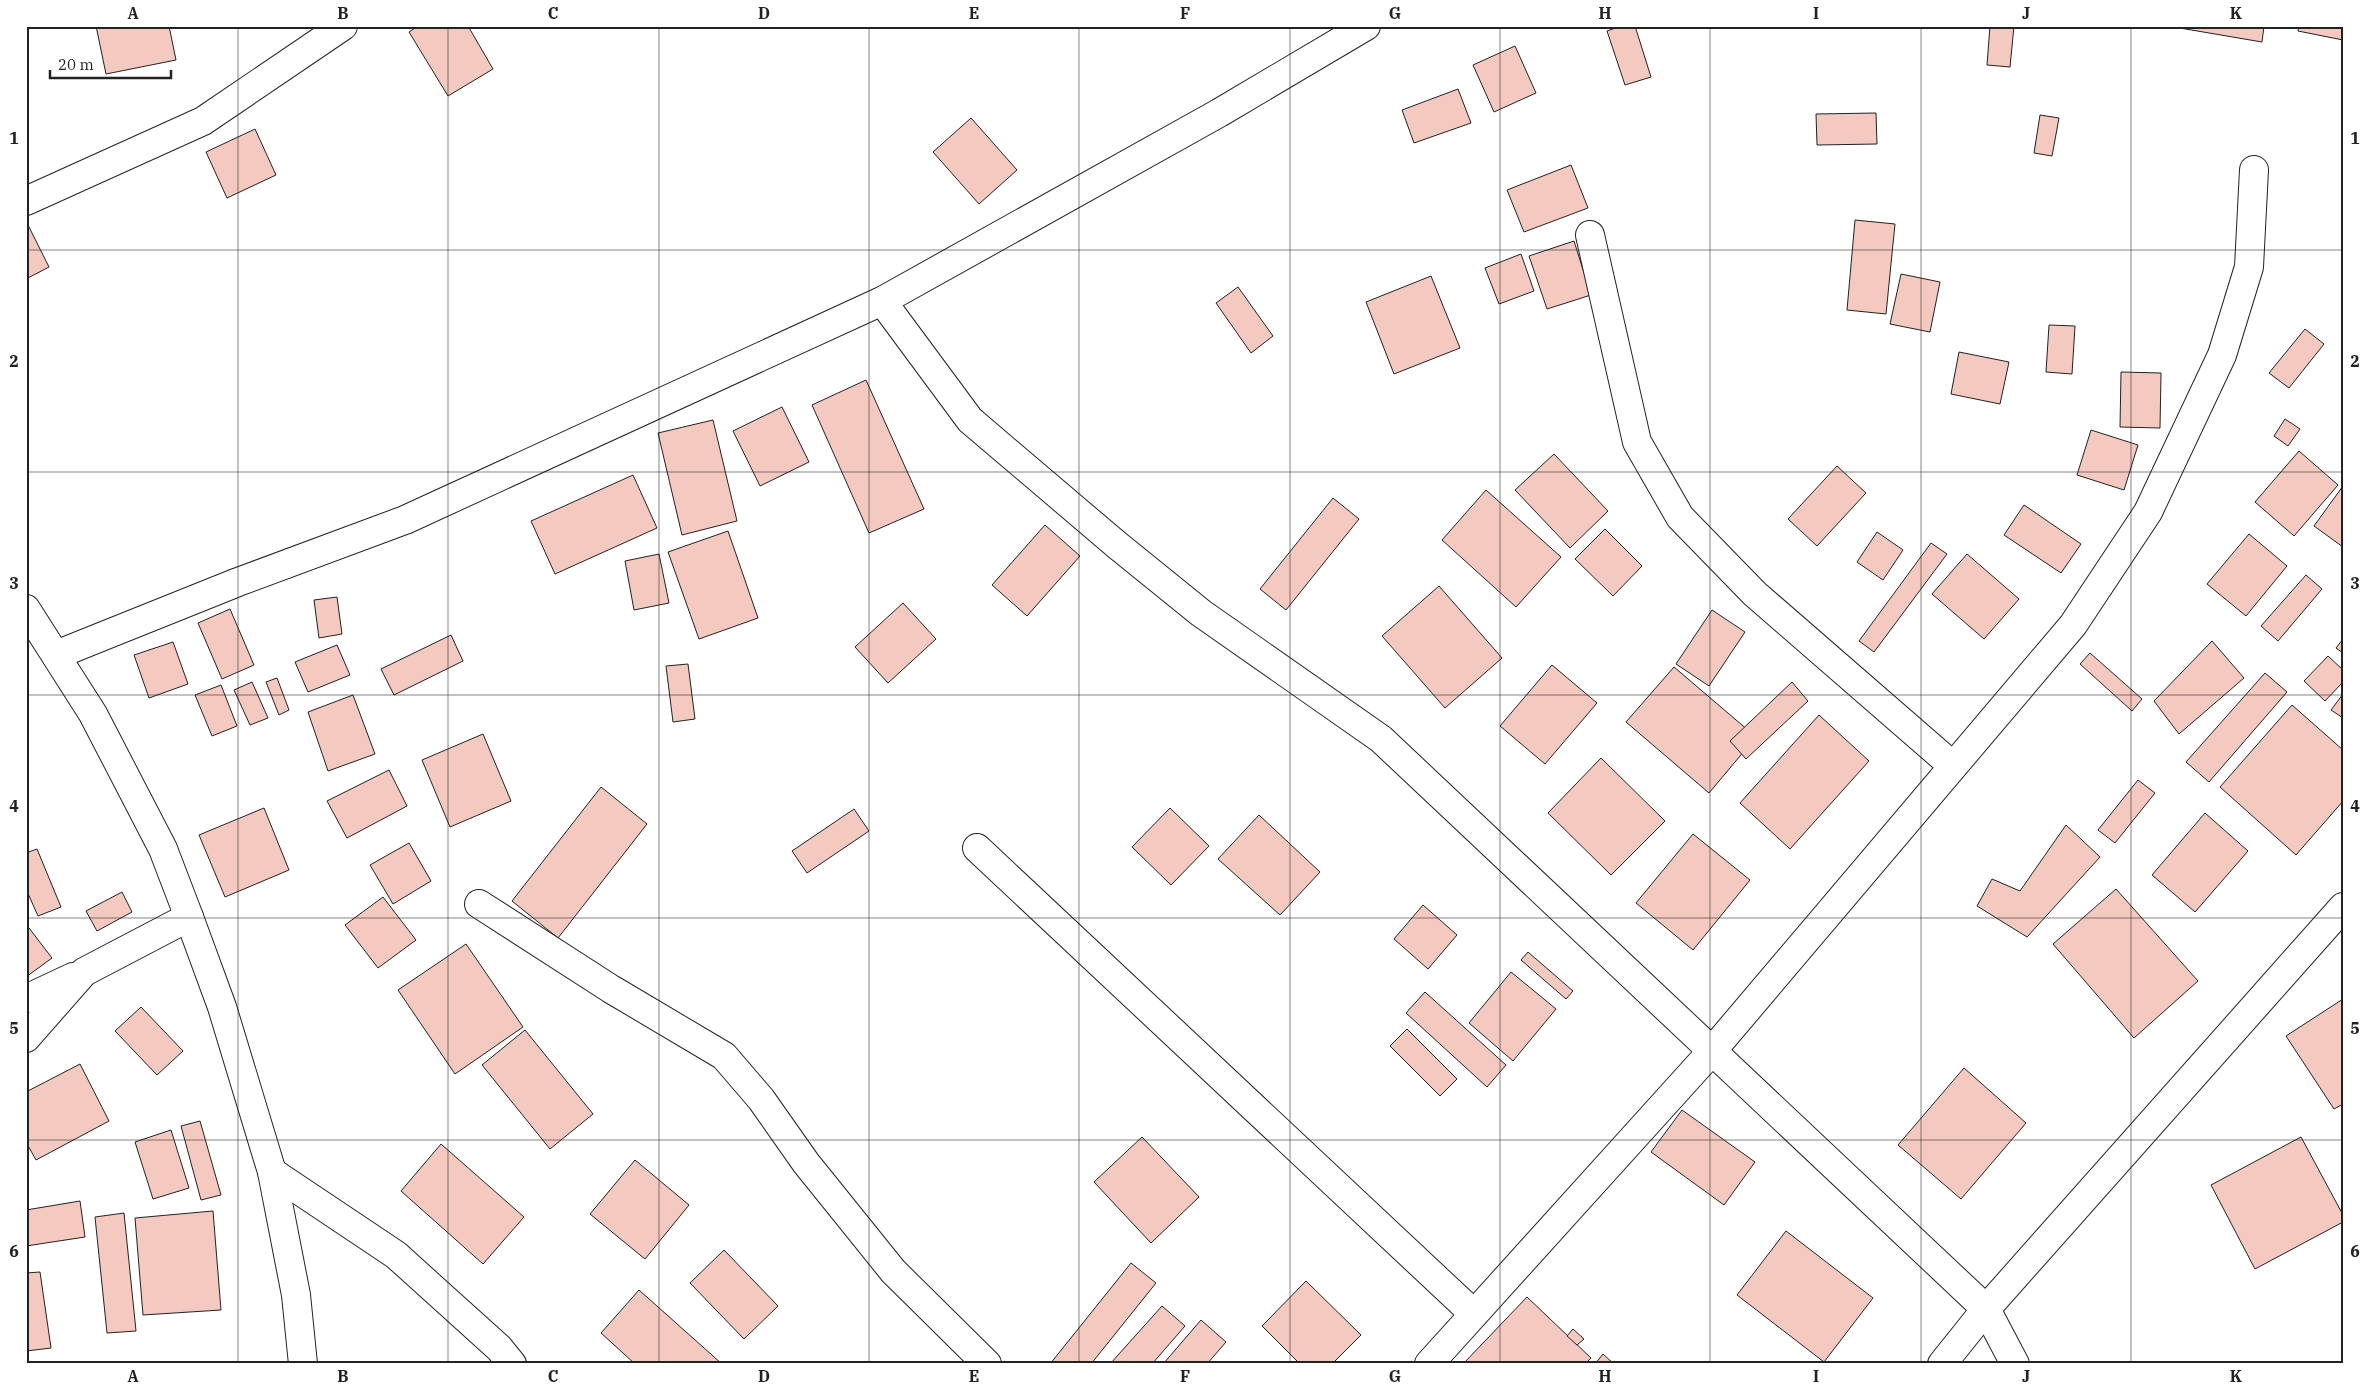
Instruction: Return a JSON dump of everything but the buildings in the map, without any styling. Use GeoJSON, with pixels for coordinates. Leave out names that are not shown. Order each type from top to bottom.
{"type":"FeatureCollection","features":[{"type":"Feature","properties":{"kind":"street"},"geometry":{"type":"LineString","coordinates":[[26,201],[204,121],[343,26]]}},
{"type":"Feature","properties":{"kind":"street"},"geometry":{"type":"LineString","coordinates":[[56,655],[238,582],[405,520],[882,301],[1218,114],[1366,26]]}},
{"type":"Feature","properties":{"kind":"street"},"geometry":{"type":"LineString","coordinates":[[1429,1364],[1712,1051],[2072,625],[2148,512],[2222,355],[2248,267],[2254,170]]}},
{"type":"Feature","properties":{"kind":"street"},"geometry":{"type":"LineString","coordinates":[[1590,235],[1637,442],[1680,517],[1755,594],[1953,766]]}},
{"type":"Feature","properties":{"kind":"street"},"geometry":{"type":"LineString","coordinates":[[882,301],[970,420],[1117,545],[1201,613],[1381,739],[1986,1309],[2015,1364]]}},
{"type":"Feature","properties":{"kind":"street"},"geometry":{"type":"LineString","coordinates":[[26,610],[93,714],[163,849],[189,917],[222,1007],[272,1172],[296,1295],[303,1364]]}},
{"type":"Feature","properties":{"kind":"street"},"geometry":{"type":"LineString","coordinates":[[977,848],[1474,1314]]}},
{"type":"Feature","properties":{"kind":"street"},"geometry":{"type":"LineString","coordinates":[[478,904],[611,988],[724,1056],[761,1099],[806,1163],[893,1271],[987,1364]]}},
{"type":"Feature","properties":{"kind":"street"},"geometry":{"type":"LineString","coordinates":[[1942,1364],[1986,1309],[2343,907]]}},
{"type":"Feature","properties":{"kind":"street"},"geometry":{"type":"LineString","coordinates":[[26,999],[84,972],[189,917]]}},
{"type":"Feature","properties":{"kind":"street"},"geometry":{"type":"LineString","coordinates":[[26,1038],[84,972]]}},
{"type":"Feature","properties":{"kind":"street"},"geometry":{"type":"LineString","coordinates":[[272,1172],[396,1255],[498,1348],[512,1364]]}}]}
